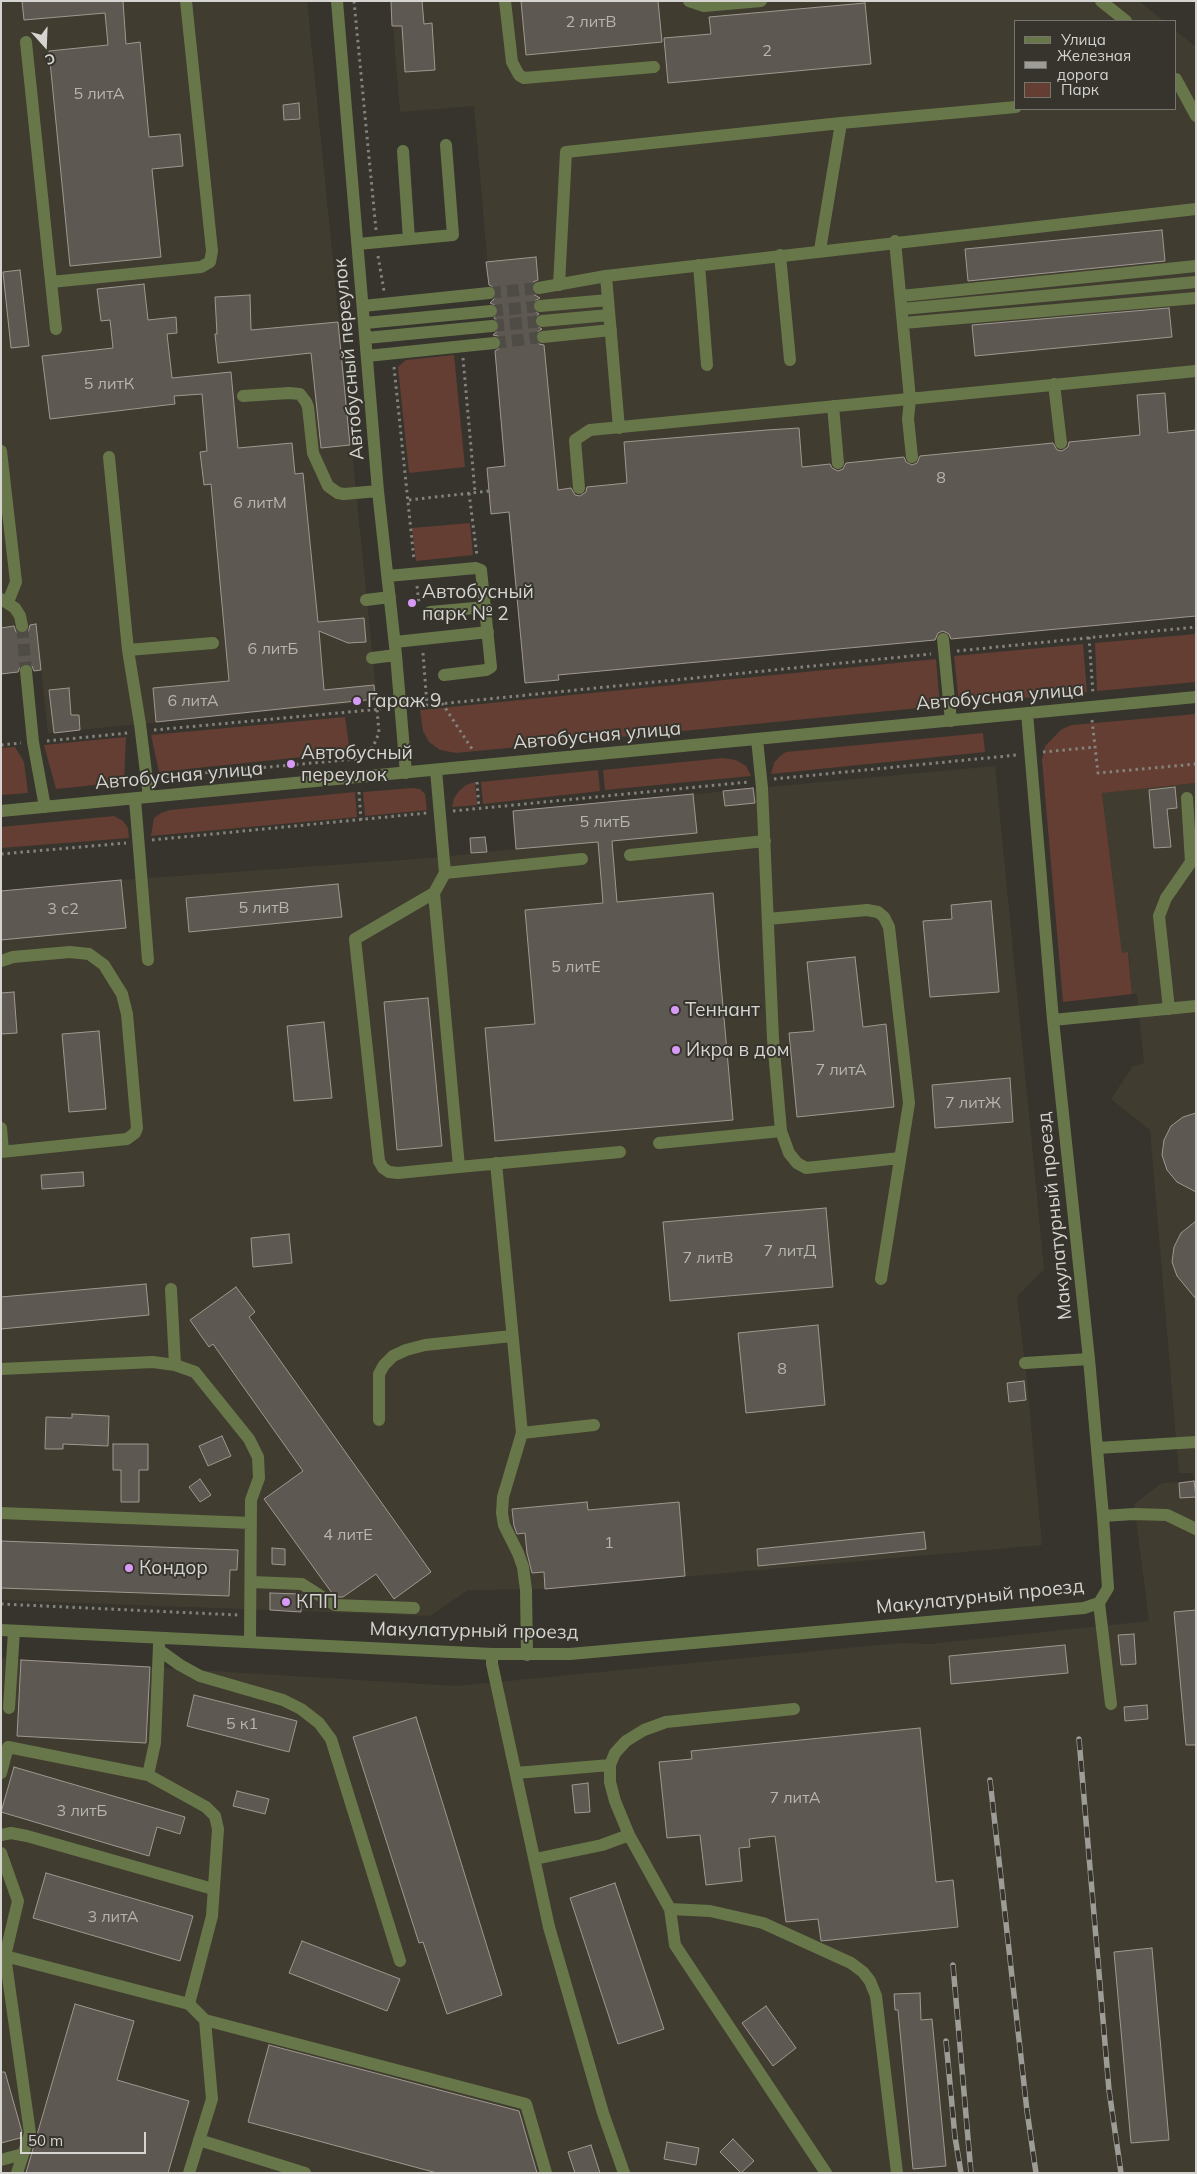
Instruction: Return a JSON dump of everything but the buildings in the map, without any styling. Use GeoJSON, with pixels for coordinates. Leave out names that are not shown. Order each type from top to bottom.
{"type":"FeatureCollection","features":[{"type":"Feature","properties":{"kind":"street"},"geometry":{"type":"LineString","coordinates":[[51,282],[201,267],[210,262],[212,251],[186,1]]}},
{"type":"Feature","properties":{"kind":"street","name":"Автобусный переулок"},"geometry":{"type":"LineString","coordinates":[[337,1],[378,491],[396,648],[406,773]]}},
{"type":"Feature","properties":{"kind":"street"},"geometry":{"type":"LineString","coordinates":[[505,1],[512,62],[519,75],[524,78],[654,67]]}},
{"type":"Feature","properties":{"kind":"street"},"geometry":{"type":"LineString","coordinates":[[689,1],[704,6],[761,1]]}},
{"type":"Feature","properties":{"kind":"street"},"geometry":{"type":"LineString","coordinates":[[1101,1],[1125,20]]}},
{"type":"Feature","properties":{"kind":"street"},"geometry":{"type":"LineString","coordinates":[[26,42],[56,329]]}},
{"type":"Feature","properties":{"kind":"street"},"geometry":{"type":"LineString","coordinates":[[1177,80],[1193,112]]}},
{"type":"Feature","properties":{"kind":"street"},"geometry":{"type":"LineString","coordinates":[[1177,103],[1193,112]]}},
{"type":"Feature","properties":{"kind":"street"},"geometry":{"type":"LineString","coordinates":[[559,285],[566,152],[841,123],[1014,108]]}},
{"type":"Feature","properties":{"kind":"street"},"geometry":{"type":"LineString","coordinates":[[820,250],[841,123]]}},
{"type":"Feature","properties":{"kind":"street"},"geometry":{"type":"LineString","coordinates":[[358,244],[453,235],[446,145]]}},
{"type":"Feature","properties":{"kind":"street"},"geometry":{"type":"LineString","coordinates":[[403,151],[409,239]]}},
{"type":"Feature","properties":{"kind":"street"},"geometry":{"type":"LineString","coordinates":[[539,288],[606,276],[820,250],[1196,209]]}},
{"type":"Feature","properties":{"kind":"street"},"geometry":{"type":"LineString","coordinates":[[896,241],[910,399],[908,419],[912,457]]}},
{"type":"Feature","properties":{"kind":"street"},"geometry":{"type":"LineString","coordinates":[[780,255],[790,360]]}},
{"type":"Feature","properties":{"kind":"street"},"geometry":{"type":"LineString","coordinates":[[699,265],[707,365]]}},
{"type":"Feature","properties":{"kind":"street"},"geometry":{"type":"LineString","coordinates":[[900,296],[1196,266]]}},
{"type":"Feature","properties":{"kind":"street"},"geometry":{"type":"LineString","coordinates":[[606,276],[619,428]]}},
{"type":"Feature","properties":{"kind":"street"},"geometry":{"type":"LineString","coordinates":[[902,309],[1196,282]]}},
{"type":"Feature","properties":{"kind":"street"},"geometry":{"type":"LineString","coordinates":[[364,306],[489,293]]}},
{"type":"Feature","properties":{"kind":"street"},"geometry":{"type":"LineString","coordinates":[[903,323],[1196,298]]}},
{"type":"Feature","properties":{"kind":"street"},"geometry":{"type":"LineString","coordinates":[[540,306],[608,300]]}},
{"type":"Feature","properties":{"kind":"street"},"geometry":{"type":"LineString","coordinates":[[365,323],[491,311]]}},
{"type":"Feature","properties":{"kind":"street"},"geometry":{"type":"LineString","coordinates":[[542,321],[609,315]]}},
{"type":"Feature","properties":{"kind":"street"},"geometry":{"type":"LineString","coordinates":[[366,338],[492,326]]}},
{"type":"Feature","properties":{"kind":"street"},"geometry":{"type":"LineString","coordinates":[[543,338],[610,330]]}},
{"type":"Feature","properties":{"kind":"street"},"geometry":{"type":"LineString","coordinates":[[367,356],[494,342]]}},
{"type":"Feature","properties":{"kind":"street"},"geometry":{"type":"LineString","coordinates":[[579,488],[575,440],[590,430],[1054,384],[1196,372]]}},
{"type":"Feature","properties":{"kind":"street"},"geometry":{"type":"LineString","coordinates":[[1054,384],[1061,443]]}},
{"type":"Feature","properties":{"kind":"street"},"geometry":{"type":"LineString","coordinates":[[243,396],[300,394],[308,407],[312,453],[328,486],[338,493],[344,494],[378,491]]}},
{"type":"Feature","properties":{"kind":"street"},"geometry":{"type":"LineString","coordinates":[[833,406],[838,463]]}},
{"type":"Feature","properties":{"kind":"street"},"geometry":{"type":"LineString","coordinates":[[1,452],[16,582],[4,600],[20,616],[22,626]]}},
{"type":"Feature","properties":{"kind":"street"},"geometry":{"type":"LineString","coordinates":[[109,457],[128,650],[141,732],[148,797]]}},
{"type":"Feature","properties":{"kind":"street"},"geometry":{"type":"LineString","coordinates":[[388,576],[479,569],[482,572],[492,665],[489,670],[444,675]]}},
{"type":"Feature","properties":{"kind":"street"},"geometry":{"type":"LineString","coordinates":[[366,600],[390,597]]}},
{"type":"Feature","properties":{"kind":"street"},"geometry":{"type":"LineString","coordinates":[[430,612],[486,607]]}},
{"type":"Feature","properties":{"kind":"street"},"geometry":{"type":"LineString","coordinates":[[372,658],[396,648],[488,632]]}},
{"type":"Feature","properties":{"kind":"street"},"geometry":{"type":"LineString","coordinates":[[943,639],[951,721]]}},
{"type":"Feature","properties":{"kind":"street"},"geometry":{"type":"LineString","coordinates":[[128,650],[213,643]]}},
{"type":"Feature","properties":{"kind":"street"},"geometry":{"type":"LineString","coordinates":[[26,671],[34,742],[45,807]]}},
{"type":"Feature","properties":{"kind":"street","name":"Автобусная улица"},"geometry":{"type":"LineString","coordinates":[[1,811],[1196,697]]}},
{"type":"Feature","properties":{"kind":"street","name":"Макулатурный проезд"},"geometry":{"type":"LineString","coordinates":[[8,1631],[159,1644],[250,1642],[492,1654],[570,1654],[1075,1609],[1099,1602],[1108,1588],[1103,1516],[1089,1359],[1053,1020],[1027,713]]}},
{"type":"Feature","properties":{"kind":"street"},"geometry":{"type":"LineString","coordinates":[[757,739],[762,780],[773,1040],[781,1131],[790,1153],[797,1163],[806,1168],[900,1158]]}},
{"type":"Feature","properties":{"kind":"street"},"geometry":{"type":"LineString","coordinates":[[436,770],[445,872],[434,893],[355,939],[379,1161],[383,1168],[389,1172],[398,1173],[620,1152]]}},
{"type":"Feature","properties":{"kind":"street"},"geometry":{"type":"LineString","coordinates":[[1169,1009],[1159,916],[1166,898],[1192,862],[1187,798]]}},
{"type":"Feature","properties":{"kind":"street"},"geometry":{"type":"LineString","coordinates":[[135,799],[148,960]]}},
{"type":"Feature","properties":{"kind":"street"},"geometry":{"type":"LineString","coordinates":[[630,855],[765,841]]}},
{"type":"Feature","properties":{"kind":"street"},"geometry":{"type":"LineString","coordinates":[[445,872],[582,859]]}},
{"type":"Feature","properties":{"kind":"street"},"geometry":{"type":"LineString","coordinates":[[434,893],[459,1167]]}},
{"type":"Feature","properties":{"kind":"street"},"geometry":{"type":"LineString","coordinates":[[768,919],[867,910],[878,912],[884,917],[889,927],[909,1104],[881,1280]]}},
{"type":"Feature","properties":{"kind":"street"},"geometry":{"type":"LineString","coordinates":[[1,961],[13,957],[70,952],[89,954],[104,965],[122,994],[127,1014],[137,1128],[135,1133],[127,1139],[2,1151],[1,1128]]}},
{"type":"Feature","properties":{"kind":"street"},"geometry":{"type":"LineString","coordinates":[[1053,1020],[1196,1006]]}},
{"type":"Feature","properties":{"kind":"street"},"geometry":{"type":"LineString","coordinates":[[659,1144],[781,1131]]}},
{"type":"Feature","properties":{"kind":"street"},"geometry":{"type":"LineString","coordinates":[[496,1163],[522,1433],[503,1497],[502,1513],[504,1525],[518,1553],[522,1567],[526,1590],[527,1655]]}},
{"type":"Feature","properties":{"kind":"street"},"geometry":{"type":"LineString","coordinates":[[170,1289],[175,1365]]}},
{"type":"Feature","properties":{"kind":"street"},"geometry":{"type":"LineString","coordinates":[[379,1420],[379,1374],[384,1365],[393,1356],[425,1345],[512,1336]]}},
{"type":"Feature","properties":{"kind":"street"},"geometry":{"type":"LineString","coordinates":[[1025,1363],[1089,1359]]}},
{"type":"Feature","properties":{"kind":"street"},"geometry":{"type":"LineString","coordinates":[[1,1369],[153,1362],[175,1365],[195,1372],[249,1439],[258,1457],[259,1478],[251,1500],[250,1642]]}},
{"type":"Feature","properties":{"kind":"street"},"geometry":{"type":"LineString","coordinates":[[522,1433],[594,1425]]}},
{"type":"Feature","properties":{"kind":"street"},"geometry":{"type":"LineString","coordinates":[[1097,1448],[1196,1442]]}},
{"type":"Feature","properties":{"kind":"street"},"geometry":{"type":"LineString","coordinates":[[1,1513],[251,1523]]}},
{"type":"Feature","properties":{"kind":"street"},"geometry":{"type":"LineString","coordinates":[[1103,1516],[1134,1514],[1167,1515],[1196,1529]]}},
{"type":"Feature","properties":{"kind":"street"},"geometry":{"type":"LineString","coordinates":[[251,1582],[302,1584],[335,1604],[414,1608]]}},
{"type":"Feature","properties":{"kind":"street"},"geometry":{"type":"LineString","coordinates":[[1099,1602],[1111,1704]]}},
{"type":"Feature","properties":{"kind":"street"},"geometry":{"type":"LineString","coordinates":[[8,1631],[9,1708]]}},
{"type":"Feature","properties":{"kind":"street"},"geometry":{"type":"LineString","coordinates":[[148,1775],[155,1743],[159,1644]]}},
{"type":"Feature","properties":{"kind":"street"},"geometry":{"type":"LineString","coordinates":[[159,1644],[180,1665],[200,1676],[283,1700],[301,1709],[319,1722],[331,1739],[400,1960]]}},
{"type":"Feature","properties":{"kind":"street"},"geometry":{"type":"LineString","coordinates":[[492,1654],[492,1664],[549,1927],[603,2113],[624,2173]]}},
{"type":"Feature","properties":{"kind":"street"},"geometry":{"type":"LineString","coordinates":[[794,1709],[666,1722],[644,1730],[626,1741],[615,1754],[610,1765],[610,1782],[615,1801],[629,1835],[670,1909],[675,1945],[826,2173]]}},
{"type":"Feature","properties":{"kind":"street"},"geometry":{"type":"LineString","coordinates":[[1,1773],[8,1747],[148,1775],[206,1807],[215,1816],[218,1829],[212,1916],[189,2004]]}},
{"type":"Feature","properties":{"kind":"street"},"geometry":{"type":"LineString","coordinates":[[516,1773],[610,1765]]}},
{"type":"Feature","properties":{"kind":"street"},"geometry":{"type":"LineString","coordinates":[[1,1835],[11,1833],[27,1836],[213,1889]]}},
{"type":"Feature","properties":{"kind":"street"},"geometry":{"type":"LineString","coordinates":[[535,1859],[602,1846],[629,1835]]}},
{"type":"Feature","properties":{"kind":"street"},"geometry":{"type":"LineString","coordinates":[[1,1853],[18,1901],[3,1957],[30,2133],[17,2173]]}},
{"type":"Feature","properties":{"kind":"street"},"geometry":{"type":"LineString","coordinates":[[670,1909],[710,1910],[763,1923],[851,1963],[863,1972],[876,1996],[897,2173]]}},
{"type":"Feature","properties":{"kind":"street"},"geometry":{"type":"LineString","coordinates":[[3,1957],[189,2004],[205,2020],[526,2104],[546,2173]]}},
{"type":"Feature","properties":{"kind":"street"},"geometry":{"type":"LineString","coordinates":[[189,2173],[212,2099],[205,2020]]}},
{"type":"Feature","properties":{"kind":"street"},"geometry":{"type":"LineString","coordinates":[[199,2140],[305,2173]]}},
{"type":"Feature","properties":{"kind":"street"},"geometry":{"type":"LineString","coordinates":[[1,2160],[23,2154]]}},
{"type":"Feature","properties":{"kind":"path"},"geometry":{"type":"LineString","coordinates":[[460,346],[463,357],[475,492]]}},
{"type":"Feature","properties":{"kind":"path"},"geometry":{"type":"LineString","coordinates":[[409,500],[489,491]]}},
{"type":"Feature","properties":{"kind":"path"},"geometry":{"type":"LineString","coordinates":[[469,493],[479,569]]}},
{"type":"Feature","properties":{"kind":"path"},"geometry":{"type":"LineString","coordinates":[[419,706],[1089,637],[1196,628]]}},
{"type":"Feature","properties":{"kind":"path"},"geometry":{"type":"LineString","coordinates":[[1089,637],[1092,725],[1098,773],[1196,764]]}},
{"type":"Feature","properties":{"kind":"path"},"geometry":{"type":"LineString","coordinates":[[442,704],[475,752]]}},
{"type":"Feature","properties":{"kind":"path"},"geometry":{"type":"LineString","coordinates":[[1,745],[379,709],[379,733],[373,747],[363,756],[356,759],[146,779]]}},
{"type":"Feature","properties":{"kind":"path"},"geometry":{"type":"LineString","coordinates":[[1,854],[1095,747]]}},
{"type":"Feature","properties":{"kind":"path"},"geometry":{"type":"LineString","coordinates":[[477,782],[479,808]]}},
{"type":"Feature","properties":{"kind":"path"},"geometry":{"type":"LineString","coordinates":[[359,792],[361,820]]}},
{"type":"Feature","properties":{"kind":"path"},"geometry":{"type":"LineString","coordinates":[[1,1604],[232,1614],[251,1618]]}},
{"type":"Feature","properties":{"kind":"shaded area"},"geometry":{"type":"Polygon","coordinates":[[[1,1],[307,1],[377,701],[48,733],[41,670],[1,674],[1,1]]]}},
{"type":"Feature","properties":{"kind":"shaded area","name":"Автобусный парк № 2"},"geometry":{"type":"Polygon","coordinates":[[[391,1],[1139,1],[1163,20],[1014,20],[1014,110],[1177,110],[1177,32],[1196,47],[1196,616],[559,675],[559,680],[509,512],[491,514],[487,468],[505,465],[474,106],[400,112],[391,1]]]}},
{"type":"Feature","properties":{"kind":"shaded area"},"geometry":{"type":"Polygon","coordinates":[[[995,766],[1044,1269],[1017,1297],[1026,1370],[1042,1545],[545,1589],[468,1590],[430,1616],[1,1600],[1,891],[121,880],[431,858],[516,849],[513,811],[995,766]]]}},
{"type":"Feature","properties":{"kind":"shaded area"},"geometry":{"type":"Polygon","coordinates":[[[1196,783],[1196,2173],[1,2173],[1,1658],[456,1686],[899,1643],[930,1644],[1149,1621],[1134,1504],[1162,1483],[1194,1481],[1193,1473],[1179,1473],[1150,1130],[1111,1099],[1133,1066],[1144,1063],[1137,994],[1132,994],[1129,953],[1122,953],[1102,792],[1196,783]]]}},
{"type":"Feature","properties":{"kind":"green space"},"geometry":{"type":"Polygon","coordinates":[[[454,355],[465,467],[409,473],[398,367],[406,360],[454,355]]]}},
{"type":"Feature","properties":{"kind":"green space"},"geometry":{"type":"Polygon","coordinates":[[[470,523],[473,555],[416,561],[412,528],[470,523]]]}},
{"type":"Feature","properties":{"kind":"green space"},"geometry":{"type":"Polygon","coordinates":[[[1196,634],[1196,682],[1097,691],[1095,643],[1196,634]]]}},
{"type":"Feature","properties":{"kind":"green space"},"geometry":{"type":"Polygon","coordinates":[[[1083,644],[1087,692],[959,704],[954,656],[1083,644]]]}},
{"type":"Feature","properties":{"kind":"green space"},"geometry":{"type":"Polygon","coordinates":[[[936,659],[940,706],[456,753],[440,750],[429,742],[423,731],[420,710],[936,659]]]}},
{"type":"Feature","properties":{"kind":"green space"},"geometry":{"type":"Polygon","coordinates":[[[1196,714],[1196,783],[1102,793],[1122,953],[1128,952],[1132,994],[1063,1002],[1042,760],[1045,746],[1062,729],[1072,725],[1196,714]]]}},
{"type":"Feature","properties":{"kind":"green space"},"geometry":{"type":"Polygon","coordinates":[[[345,717],[350,752],[159,772],[151,735],[345,717]]]}},
{"type":"Feature","properties":{"kind":"green space"},"geometry":{"type":"Polygon","coordinates":[[[983,733],[985,752],[771,774],[774,763],[786,752],[983,733]]]}},
{"type":"Feature","properties":{"kind":"green space"},"geometry":{"type":"Polygon","coordinates":[[[126,737],[124,782],[56,789],[44,745],[126,737]]]}},
{"type":"Feature","properties":{"kind":"green space"},"geometry":{"type":"Polygon","coordinates":[[[15,747],[24,762],[28,793],[1,795],[1,748],[15,747]]]}},
{"type":"Feature","properties":{"kind":"green space"},"geometry":{"type":"Polygon","coordinates":[[[723,758],[736,760],[746,766],[751,776],[605,790],[603,770],[723,758]]]}},
{"type":"Feature","properties":{"kind":"green space"},"geometry":{"type":"Polygon","coordinates":[[[598,770],[600,791],[483,804],[481,782],[598,770]]]}},
{"type":"Feature","properties":{"kind":"green space"},"geometry":{"type":"Polygon","coordinates":[[[475,782],[477,805],[452,807],[454,798],[459,791],[466,785],[475,782]]]}},
{"type":"Feature","properties":{"kind":"green space"},"geometry":{"type":"Polygon","coordinates":[[[420,789],[425,794],[427,810],[365,816],[363,792],[420,789]]]}},
{"type":"Feature","properties":{"kind":"green space"},"geometry":{"type":"Polygon","coordinates":[[[355,792],[357,817],[151,836],[154,818],[170,810],[355,792]]]}},
{"type":"Feature","properties":{"kind":"green space"},"geometry":{"type":"Polygon","coordinates":[[[114,816],[123,821],[128,828],[129,838],[1,848],[1,827],[114,816]]]}},
{"type":"Feature","properties":{"kind":"tunnel"},"geometry":{"type":"LineString","coordinates":[[489,293],[539,288]]}},
{"type":"Feature","properties":{"kind":"tunnel"},"geometry":{"type":"LineString","coordinates":[[491,311],[540,306]]}},
{"type":"Feature","properties":{"kind":"tunnel"},"geometry":{"type":"LineString","coordinates":[[492,326],[542,321]]}},
{"type":"Feature","properties":{"kind":"tunnel"},"geometry":{"type":"LineString","coordinates":[[494,343],[543,337]]}},
{"type":"Feature","properties":{"kind":"tunnel"},"geometry":{"type":"LineString","coordinates":[[22,626],[26,671]]}},
{"type":"Feature","properties":{"kind":"railway"},"geometry":{"type":"LineString","coordinates":[[1079,1739],[1109,2090],[1121,2173]]}},
{"type":"Feature","properties":{"kind":"railway"},"geometry":{"type":"LineString","coordinates":[[990,1780],[1027,2111],[1036,2173]]}},
{"type":"Feature","properties":{"kind":"railway"},"geometry":{"type":"LineString","coordinates":[[953,1965],[971,2173]]}},
{"type":"Feature","properties":{"kind":"railway"},"geometry":{"type":"LineString","coordinates":[[946,2041],[955,2137],[961,2173]]}},
{"type":"Feature","properties":{"kind":"place","name":"Автобусный парк № 2"},"geometry":{"type":"Point","coordinates":[412,603]}},
{"type":"Feature","properties":{"kind":"place","name":"Гараж 9"},"geometry":{"type":"Point","coordinates":[357,701]}},
{"type":"Feature","properties":{"kind":"place","name":"Автобусный переулок"},"geometry":{"type":"Point","coordinates":[291,764]}},
{"type":"Feature","properties":{"kind":"place","name":"Теннант"},"geometry":{"type":"Point","coordinates":[675,1010]}},
{"type":"Feature","properties":{"kind":"place","name":"Икра в дом"},"geometry":{"type":"Point","coordinates":[676,1050]}},
{"type":"Feature","properties":{"kind":"place","name":"Кондор"},"geometry":{"type":"Point","coordinates":[129,1568]}},
{"type":"Feature","properties":{"kind":"place","name":"КПП"},"geometry":{"type":"Point","coordinates":[286,1602]}}]}
